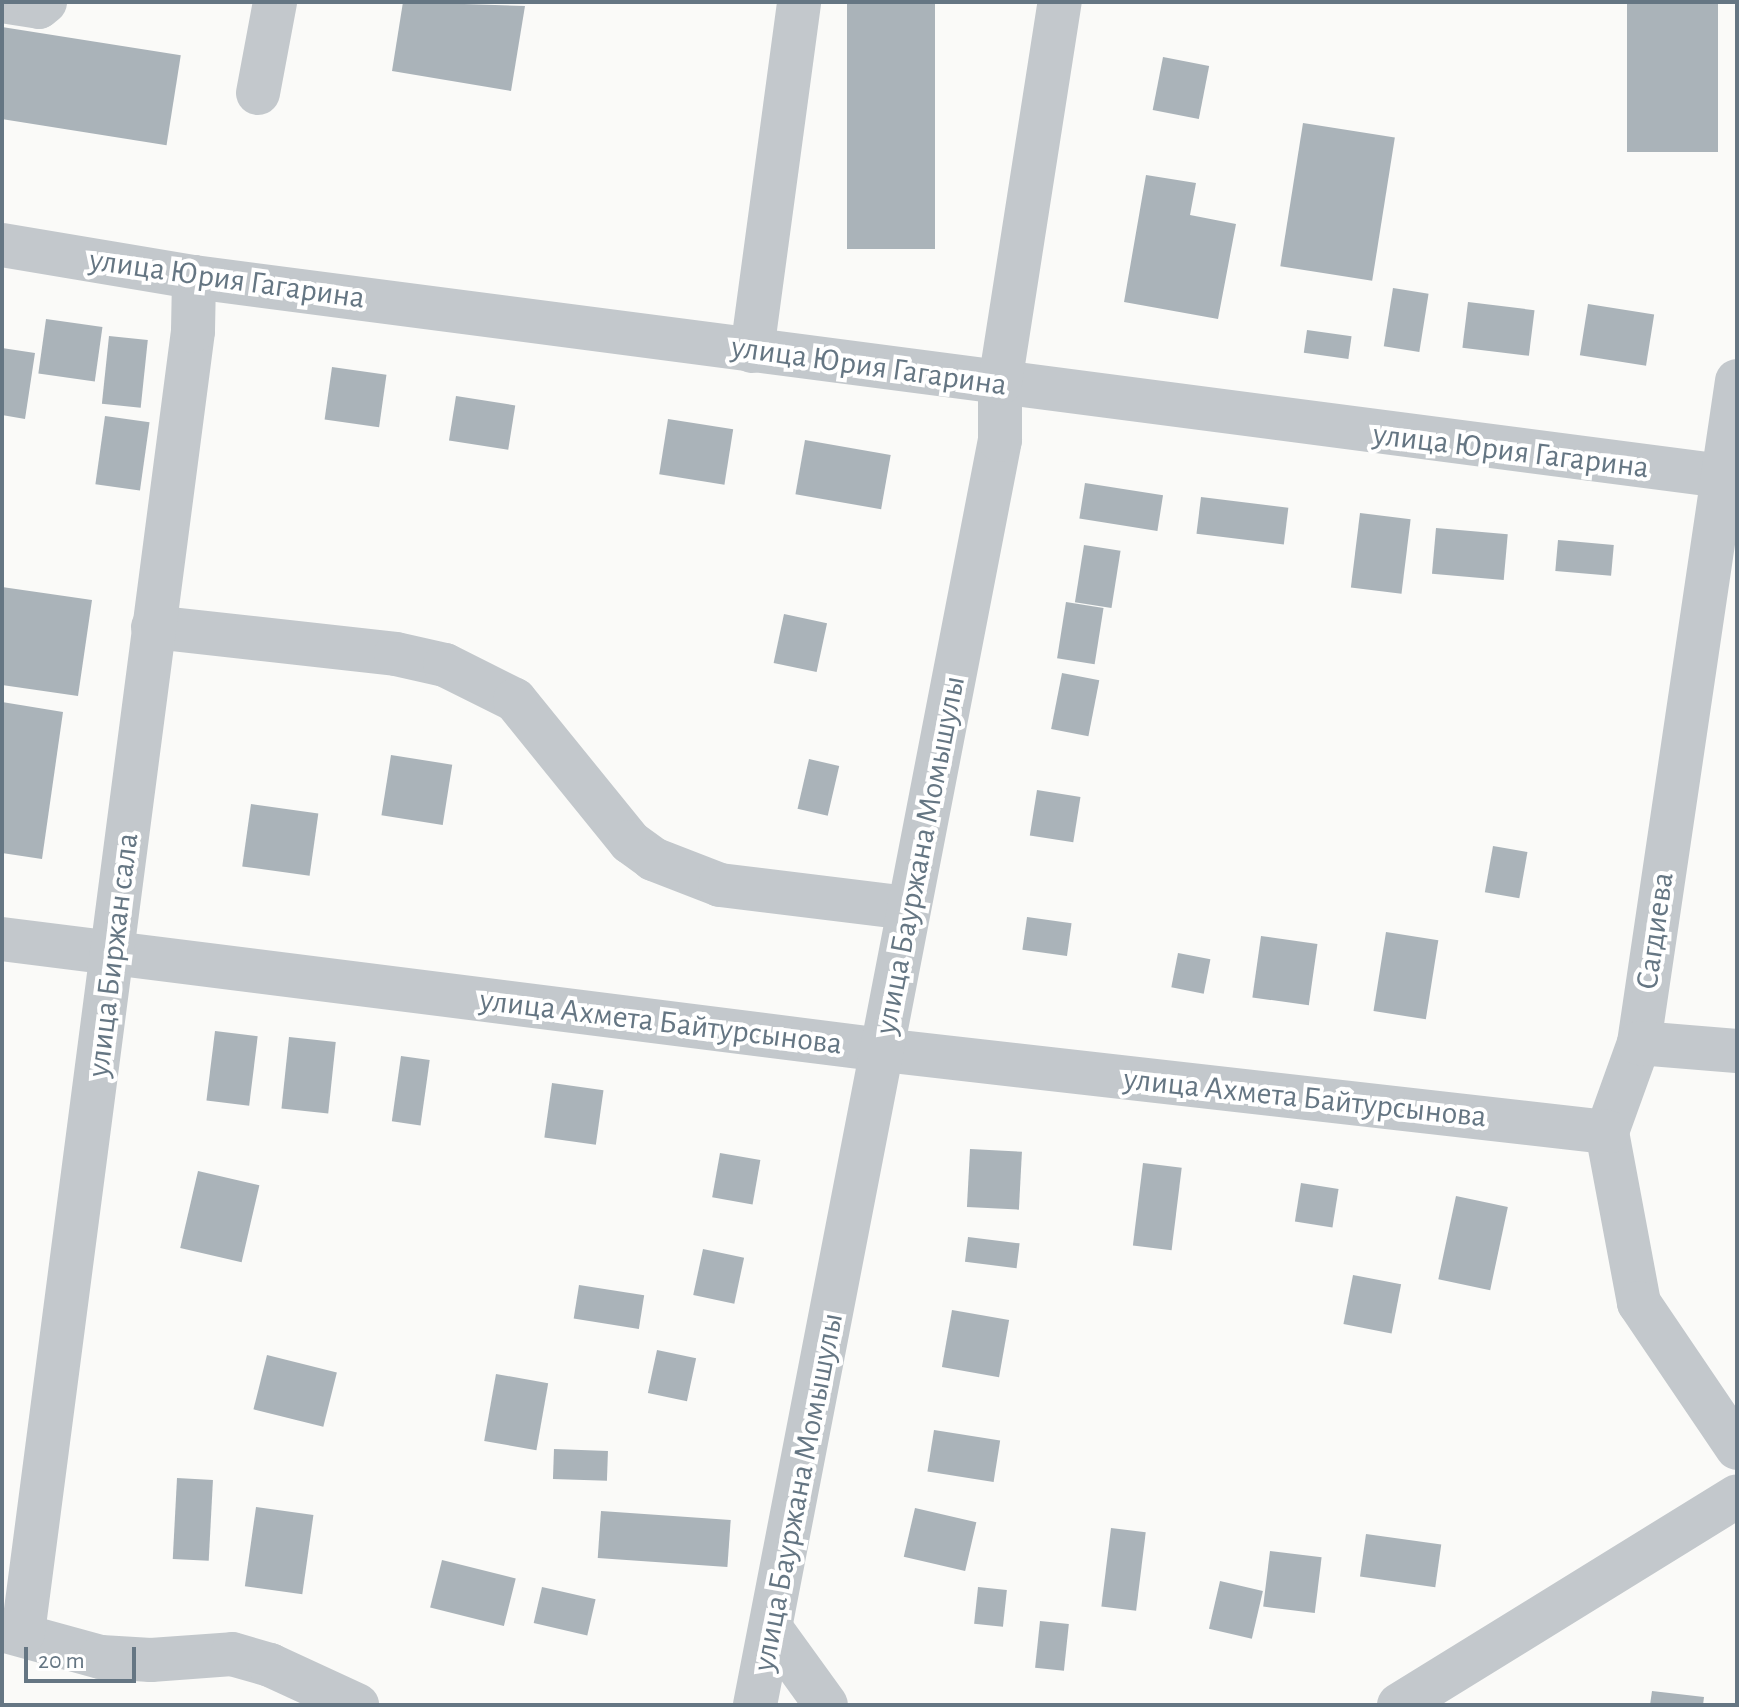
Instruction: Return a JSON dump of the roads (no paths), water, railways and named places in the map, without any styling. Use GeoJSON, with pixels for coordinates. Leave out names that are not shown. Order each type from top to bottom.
{"type":"FeatureCollection","features":[{"type":"Feature","properties":{"kind":"street"},"geometry":{"type":"LineString","coordinates":[[8,2],[39,7],[45,2]]}},
{"type":"Feature","properties":{"kind":"street"},"geometry":{"type":"LineString","coordinates":[[258,93],[275,2]]}},
{"type":"Feature","properties":{"kind":"street"},"geometry":{"type":"LineString","coordinates":[[752,351],[799,2]]}},
{"type":"Feature","properties":{"kind":"street","name":"улица Бауржана Момышулы"},"geometry":{"type":"LineString","coordinates":[[755,1705],[772,1630],[1000,440],[1000,383],[1060,2]]}},
{"type":"Feature","properties":{"kind":"street","name":"улица Юрия Гагарина"},"geometry":{"type":"LineString","coordinates":[[2,245],[194,277],[1729,477]]}},
{"type":"Feature","properties":{"kind":"street","name":"улица Биржан сала"},"geometry":{"type":"LineString","coordinates":[[12,1632],[115,953],[153,627],[193,331],[194,277]]}},
{"type":"Feature","properties":{"kind":"street","name":"Сагдиева"},"geometry":{"type":"LineString","coordinates":[[1607,1132],[1639,1043],[1729,477],[1737,381]]}},
{"type":"Feature","properties":{"kind":"street"},"geometry":{"type":"LineString","coordinates":[[153,627],[396,654],[445,665],[515,700],[630,842],[653,859],[720,885],[908,908]]}},
{"type":"Feature","properties":{"kind":"street","name":"улица Ахмета Байтурсынова"},"geometry":{"type":"LineString","coordinates":[[2,939],[883,1050],[1607,1132]]}},
{"type":"Feature","properties":{"kind":"street"},"geometry":{"type":"LineString","coordinates":[[1639,1043],[1737,1051]]}},
{"type":"Feature","properties":{"kind":"street"},"geometry":{"type":"LineString","coordinates":[[1607,1132],[1639,1303],[1737,1448]]}},
{"type":"Feature","properties":{"kind":"street"},"geometry":{"type":"LineString","coordinates":[[1399,1705],[1445,1692],[1737,1496]]}},
{"type":"Feature","properties":{"kind":"street"},"geometry":{"type":"LineString","coordinates":[[772,1630],[826,1705]]}},
{"type":"Feature","properties":{"kind":"street"},"geometry":{"type":"LineString","coordinates":[[12,1632],[101,1657],[151,1660],[232,1654],[270,1665],[357,1705]]}}]}
